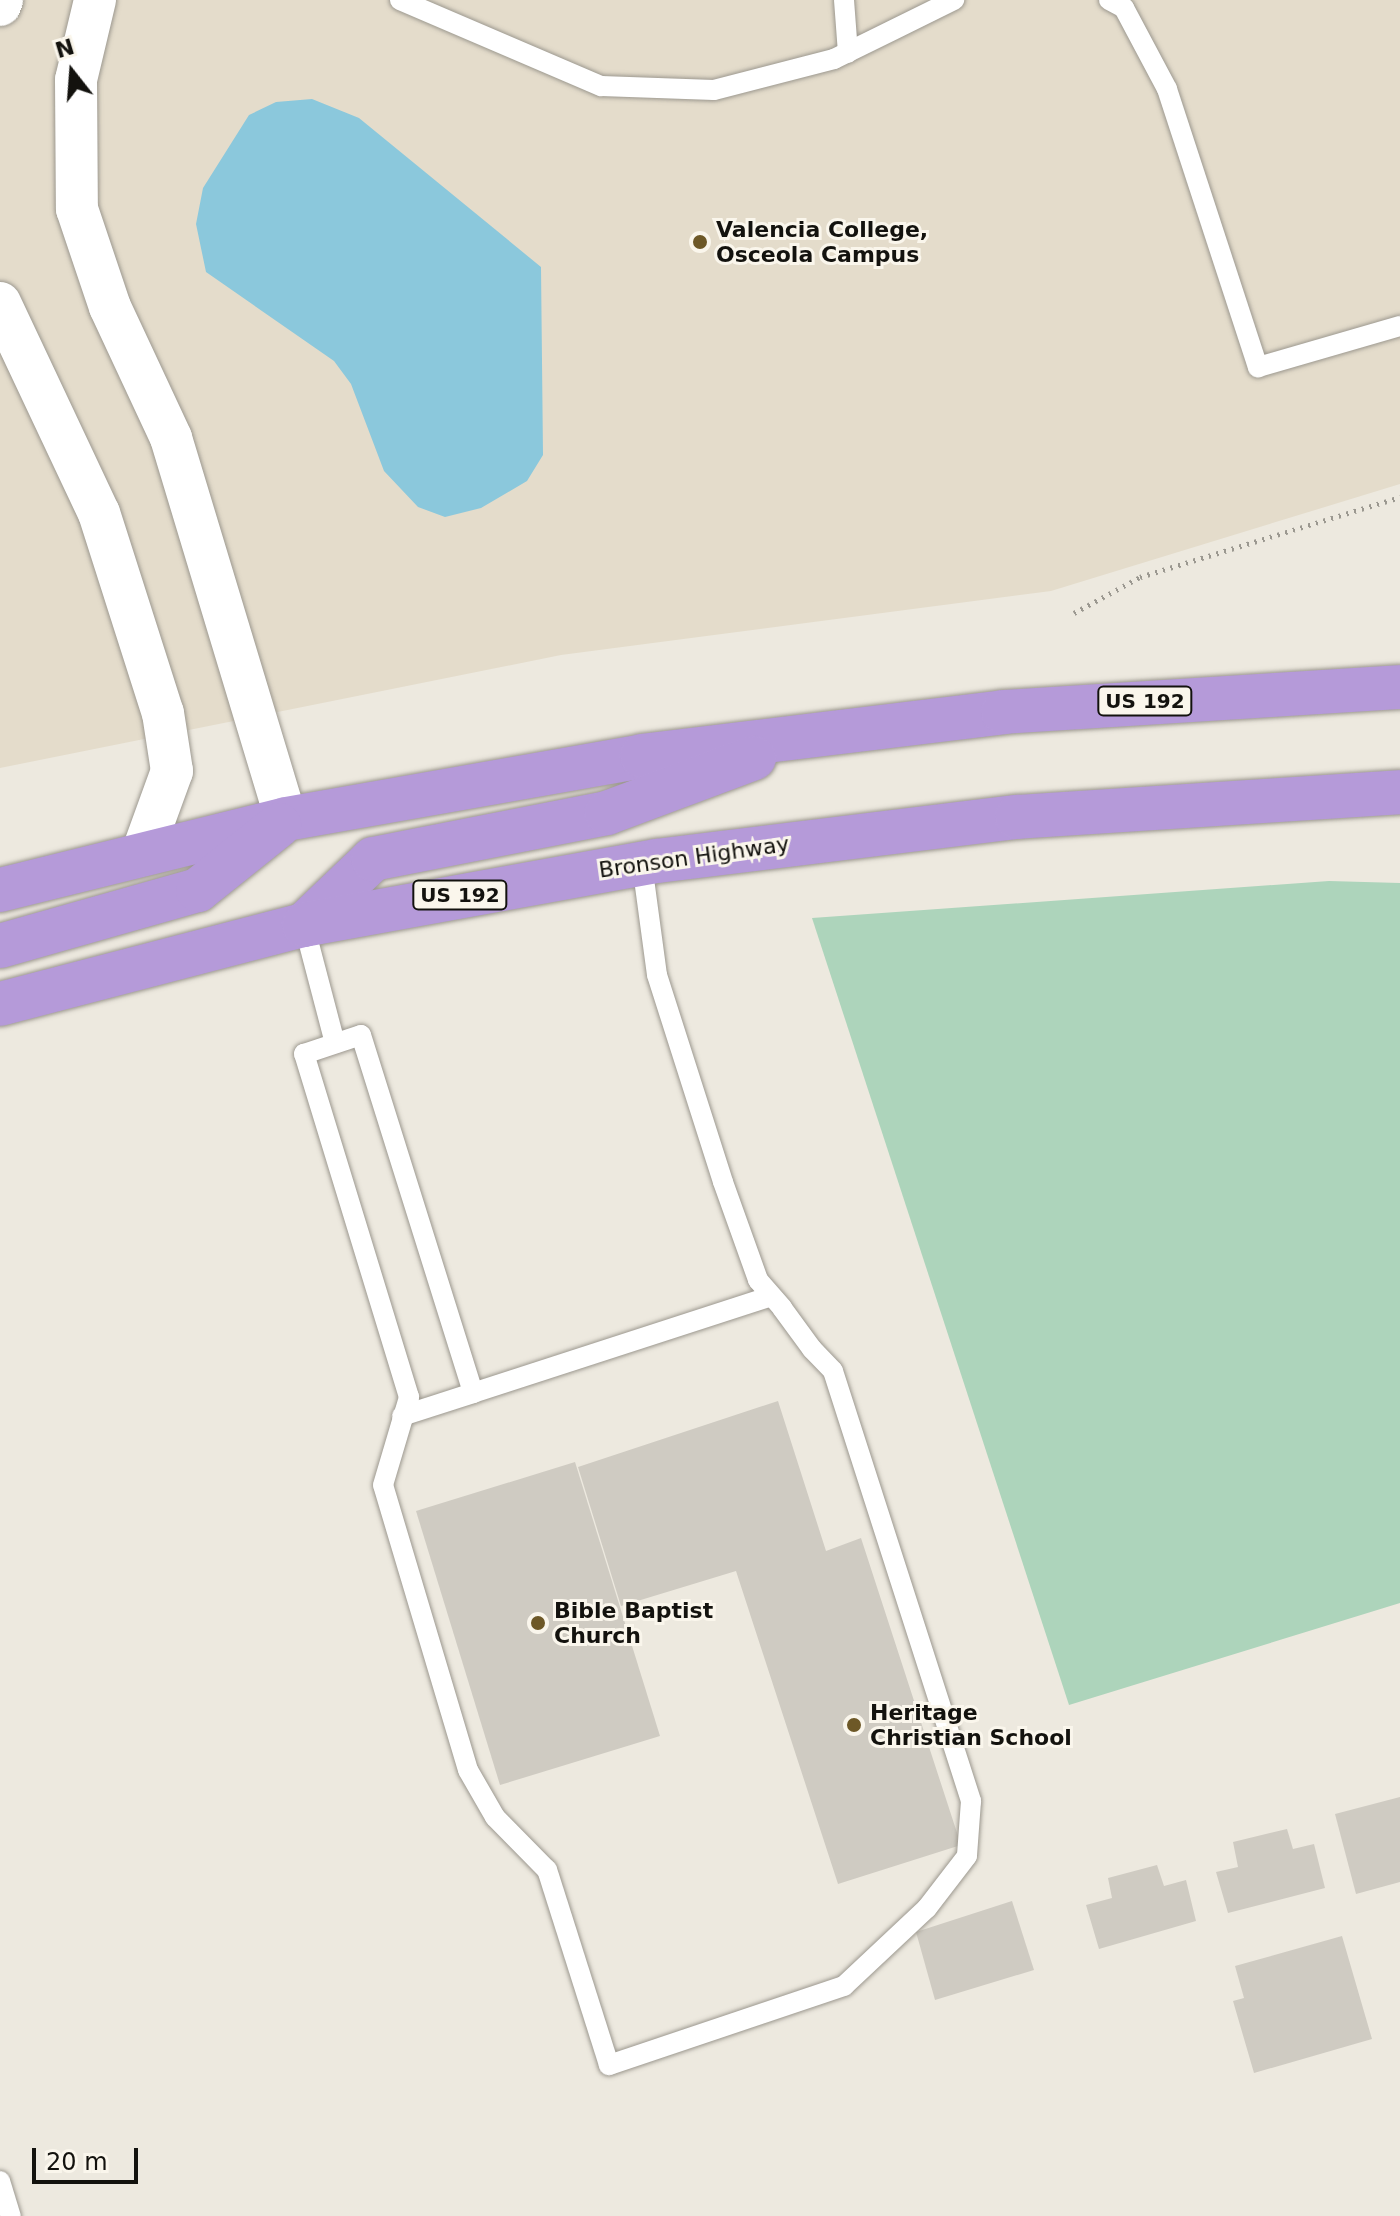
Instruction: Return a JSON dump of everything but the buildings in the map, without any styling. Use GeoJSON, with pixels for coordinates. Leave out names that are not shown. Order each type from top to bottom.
{"type":"FeatureCollection","features":[{"type":"Feature","properties":{"kind":"highway","name":"US 192"},"geometry":{"type":"LineString","coordinates":[[0,890],[286,819],[831,729],[1400,687]]}},
{"type":"Feature","properties":{"kind":"highway"},"geometry":{"type":"LineString","coordinates":[[304,925],[373,859],[607,813],[831,729]]}},
{"type":"Feature","properties":{"kind":"highway","name":"Bronson Highway"},"geometry":{"type":"LineString","coordinates":[[0,1004],[304,925],[642,864],[1017,817],[1400,792]]}},
{"type":"Feature","properties":{"kind":"highway"},"geometry":{"type":"LineString","coordinates":[[0,946],[198,890],[286,819]]}},
{"type":"Feature","properties":{"kind":"street"},"geometry":{"type":"LineString","coordinates":[[95,0],[76,80],[77,209],[110,307],[171,438],[286,819]]}},
{"type":"Feature","properties":{"kind":"street"},"geometry":{"type":"LineString","coordinates":[[0,303],[99,513],[163,713],[172,771],[141,856]]}},
{"type":"Feature","properties":{"kind":"lane"},"geometry":{"type":"LineString","coordinates":[[400,0],[601,86],[714,90],[848,53],[954,0]]}},
{"type":"Feature","properties":{"kind":"lane"},"geometry":{"type":"LineString","coordinates":[[844,0],[848,53]]}},
{"type":"Feature","properties":{"kind":"lane"},"geometry":{"type":"LineString","coordinates":[[1109,0],[1124,8],[1167,89],[1258,367],[1400,326]]}},
{"type":"Feature","properties":{"kind":"lane"},"geometry":{"type":"LineString","coordinates":[[473,1393],[361,1035],[304,1054],[392,1328],[409,1397],[383,1485],[468,1770],[495,1817],[547,1870],[609,2065],[844,1986],[927,1908],[967,1856],[971,1801],[833,1371],[771,1296],[733,1210],[657,975],[642,864]]}},
{"type":"Feature","properties":{"kind":"lane"},"geometry":{"type":"LineString","coordinates":[[304,925],[335,1043]]}},
{"type":"Feature","properties":{"kind":"lane"},"geometry":{"type":"LineString","coordinates":[[402,1416],[771,1296]]}},
{"type":"Feature","properties":{"kind":"lane"},"geometry":{"type":"LineString","coordinates":[[0,2181],[11,2216]]}},
{"type":"Feature","properties":{"kind":"path"},"geometry":{"type":"LineString","coordinates":[[1074,613],[1140,577],[1400,497]]}},
{"type":"Feature","properties":{"kind":"shaded area","name":"Valencia College, Osceola Campus"},"geometry":{"type":"Polygon","coordinates":[[[0,0],[1400,0],[1400,484],[1051,591],[561,655],[0,768],[0,0]]]}},
{"type":"Feature","properties":{"kind":"green space"},"geometry":{"type":"Polygon","coordinates":[[[1329,881],[1400,883],[1400,1603],[1069,1705],[812,918],[1329,881]]]}},
{"type":"Feature","properties":{"kind":"water"},"geometry":{"type":"Polygon","coordinates":[[[312,99],[359,118],[541,267],[543,455],[527,481],[481,508],[445,517],[418,507],[384,471],[351,384],[334,361],[206,272],[196,224],[203,188],[249,115],[276,102],[312,99]]]}},
{"type":"Feature","properties":{"kind":"place","name":"Valencia College, Osceola Campus"},"geometry":{"type":"Point","coordinates":[700,242]}},
{"type":"Feature","properties":{"kind":"place","name":"Bible Baptist Church"},"geometry":{"type":"Point","coordinates":[538,1623]}},
{"type":"Feature","properties":{"kind":"place","name":"Heritage Christian School"},"geometry":{"type":"Point","coordinates":[854,1725]}}]}
